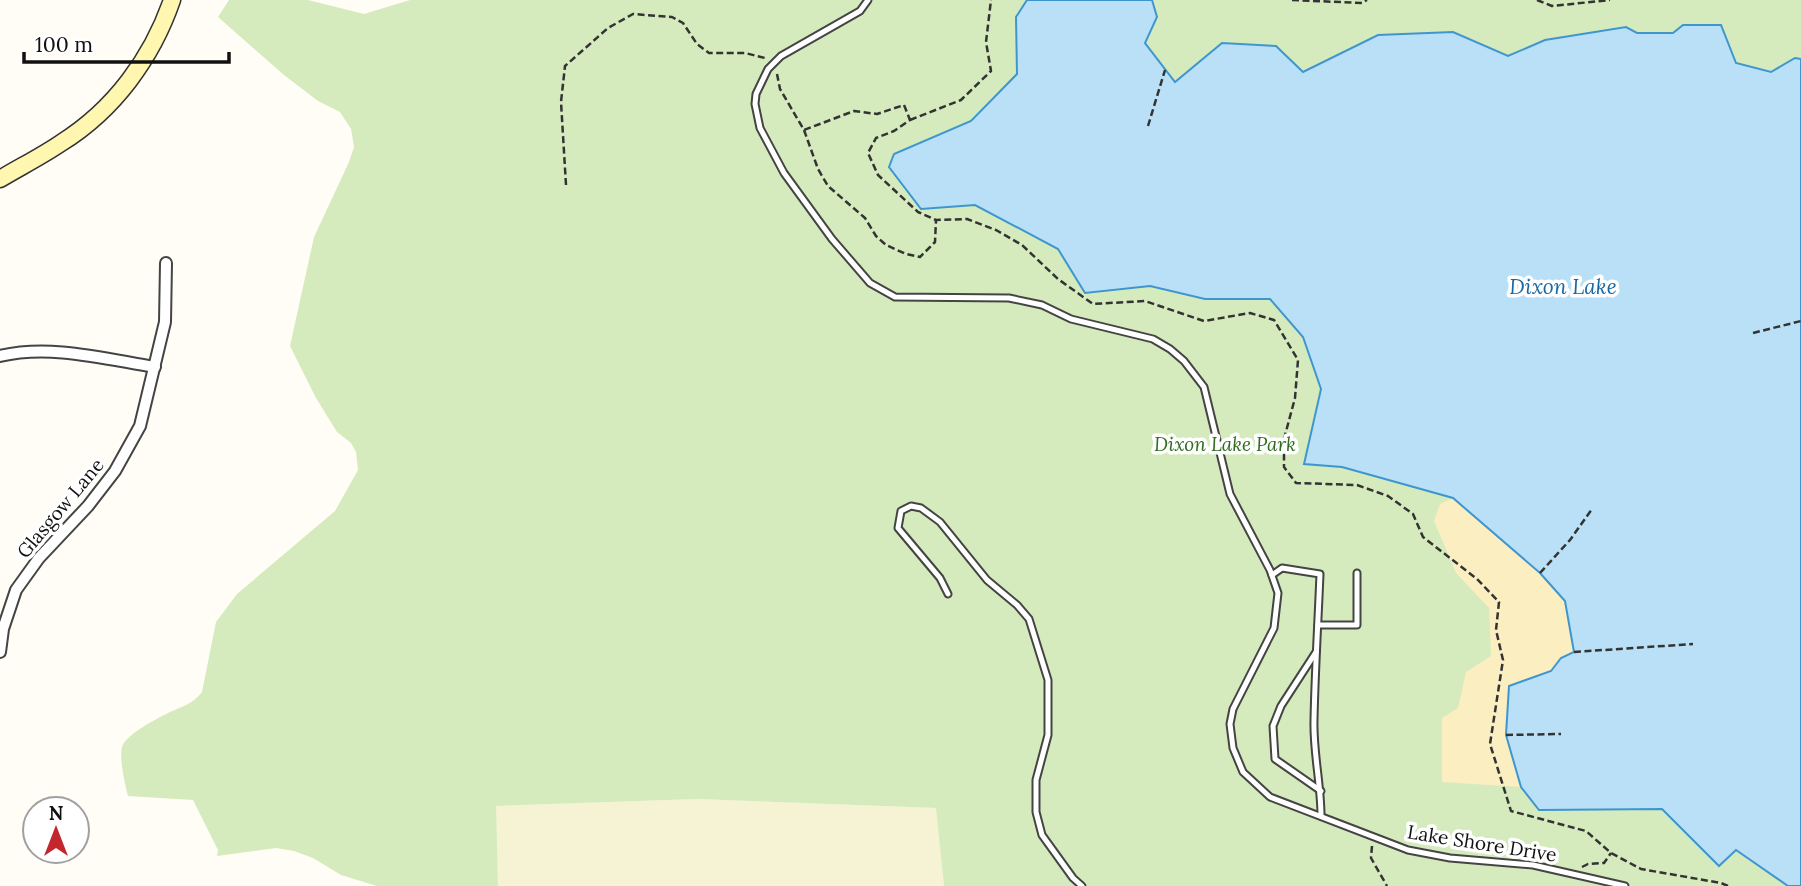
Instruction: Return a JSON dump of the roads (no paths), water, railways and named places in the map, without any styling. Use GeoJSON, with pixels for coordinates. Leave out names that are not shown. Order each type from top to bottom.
{"type":"FeatureCollection","features":[{"type":"Feature","properties":{"kind":"street"},"geometry":{"type":"LineString","coordinates":[[0,179],[63,143],[99,114],[131,79],[162,29],[172,0]]}},
{"type":"Feature","properties":{"kind":"street","name":"Glasgow Lane"},"geometry":{"type":"LineString","coordinates":[[0,652],[3,629],[16,590],[39,558],[88,506],[116,471],[140,426],[165,322],[166,263]]}},
{"type":"Feature","properties":{"kind":"street"},"geometry":{"type":"LineString","coordinates":[[0,356],[16,352],[50,351],[155,367]]}},
{"type":"Feature","properties":{"kind":"lane","name":"Lake Shore Drive"},"geometry":{"type":"LineString","coordinates":[[868,0],[860,11],[781,56],[768,69],[755,104],[760,128],[784,173],[832,239],[870,283],[895,297],[1009,298],[1042,305],[1071,318],[1153,340],[1184,361],[1204,387],[1230,494],[1272,575],[1278,593],[1274,628],[1233,709],[1230,724],[1233,748],[1244,772],[1270,797],[1408,850],[1534,865],[1625,886]]}},
{"type":"Feature","properties":{"kind":"lane"},"geometry":{"type":"LineString","coordinates":[[947,594],[940,578],[898,528],[901,511],[911,506],[921,508],[940,522],[987,580],[1017,604],[1029,619],[1048,680],[1048,735],[1036,780],[1036,812],[1042,835],[1073,878],[1082,886]]}},
{"type":"Feature","properties":{"kind":"lane"},"geometry":{"type":"LineString","coordinates":[[1272,575],[1282,568],[1320,574],[1314,721],[1321,816]]}},
{"type":"Feature","properties":{"kind":"lane"},"geometry":{"type":"LineString","coordinates":[[1318,625],[1357,625],[1357,573]]}},
{"type":"Feature","properties":{"kind":"lane"},"geometry":{"type":"LineString","coordinates":[[1317,649],[1281,706],[1273,726],[1275,758],[1321,791]]}},
{"type":"Feature","properties":{"kind":"water","name":"Dixon Lake"},"geometry":{"type":"Polygon","coordinates":[[[1027,0],[1152,0],[1157,17],[1145,43],[1175,82],[1222,43],[1276,46],[1303,72],[1378,35],[1453,32],[1508,56],[1545,40],[1626,27],[1637,33],[1673,33],[1683,25],[1721,25],[1736,63],[1771,72],[1795,58],[1801,59],[1801,886],[1788,886],[1736,850],[1719,866],[1662,809],[1539,810],[1521,787],[1506,735],[1509,686],[1551,671],[1561,658],[1574,652],[1565,601],[1540,573],[1453,498],[1342,467],[1304,464],[1321,389],[1303,337],[1270,299],[1205,299],[1150,286],[1085,293],[1058,249],[975,205],[921,209],[889,167],[894,154],[971,121],[1017,74],[1016,17],[1027,0]]]}},
{"type":"Feature","properties":{"kind":"park label","name":"Dixon Lake Park"},"geometry":{"type":"Point","coordinates":[1225,444]}}]}
